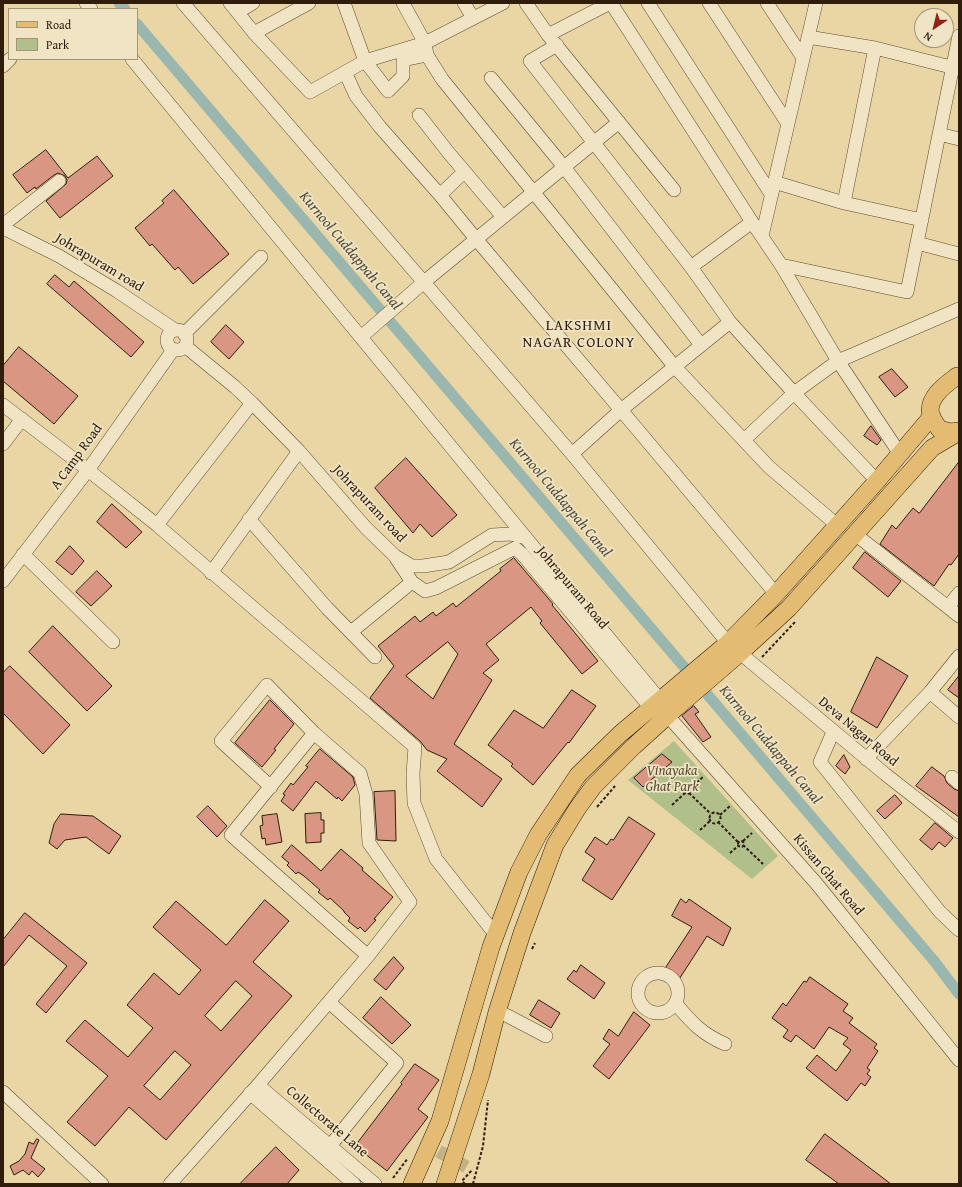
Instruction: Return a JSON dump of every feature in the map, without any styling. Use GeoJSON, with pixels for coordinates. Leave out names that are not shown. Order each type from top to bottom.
{"type":"FeatureCollection","features":[{"type":"Feature","properties":{"kind":"main road"},"geometry":{"type":"LineString","coordinates":[[958,375],[940,389],[930,407],[932,416],[939,429],[950,432],[959,432]]}},
{"type":"Feature","properties":{"kind":"main road"},"geometry":{"type":"LineString","coordinates":[[734,648],[776,594],[877,481],[932,416]]}},
{"type":"Feature","properties":{"kind":"main road"},"geometry":{"type":"LineString","coordinates":[[412,1184],[440,1120],[495,934],[519,872],[535,841],[578,775],[620,734],[664,705],[734,648],[789,608],[932,448],[959,432]]}},
{"type":"Feature","properties":{"kind":"main road"},"geometry":{"type":"LineString","coordinates":[[445,1184],[449,1177],[481,1074],[522,933],[555,845],[577,809],[593,787],[664,705]]}},
{"type":"Feature","properties":{"kind":"street","name":"Deva Nagar Road"},"geometry":{"type":"LineString","coordinates":[[183,3],[572,454],[734,648],[866,759],[959,832]]}},
{"type":"Feature","properties":{"kind":"street"},"geometry":{"type":"LineString","coordinates":[[253,3],[234,8],[254,33],[310,92],[365,60],[426,49]]}},
{"type":"Feature","properties":{"kind":"street"},"geometry":{"type":"LineString","coordinates":[[254,33],[309,3]]}},
{"type":"Feature","properties":{"kind":"street"},"geometry":{"type":"LineString","coordinates":[[344,3],[365,60],[388,91],[404,76],[403,60],[426,49],[473,18],[503,3]]}},
{"type":"Feature","properties":{"kind":"street"},"geometry":{"type":"LineString","coordinates":[[402,3],[442,79],[674,366],[769,467],[837,525]]}},
{"type":"Feature","properties":{"kind":"street"},"geometry":{"type":"LineString","coordinates":[[464,3],[473,18]]}},
{"type":"Feature","properties":{"kind":"street"},"geometry":{"type":"LineString","coordinates":[[526,3],[548,35],[674,190]]}},
{"type":"Feature","properties":{"kind":"street"},"geometry":{"type":"LineString","coordinates":[[548,35],[611,3],[752,222],[781,264],[838,361],[900,454]]}},
{"type":"Feature","properties":{"kind":"street"},"geometry":{"type":"LineString","coordinates":[[648,3],[773,188],[922,220]]}},
{"type":"Feature","properties":{"kind":"street"},"geometry":{"type":"LineString","coordinates":[[709,3],[788,124]]}},
{"type":"Feature","properties":{"kind":"street"},"geometry":{"type":"LineString","coordinates":[[767,3],[803,58]]}},
{"type":"Feature","properties":{"kind":"street"},"geometry":{"type":"LineString","coordinates":[[762,236],[816,3]]}},
{"type":"Feature","properties":{"kind":"street"},"geometry":{"type":"LineString","coordinates":[[781,264],[907,292],[939,134],[956,68],[959,36]]}},
{"type":"Feature","properties":{"kind":"street"},"geometry":{"type":"LineString","coordinates":[[808,37],[875,48],[956,68]]}},
{"type":"Feature","properties":{"kind":"street"},"geometry":{"type":"LineString","coordinates":[[557,45],[530,61],[691,267],[730,322],[794,393],[877,481]]}},
{"type":"Feature","properties":{"kind":"street"},"geometry":{"type":"LineString","coordinates":[[844,203],[875,48]]}},
{"type":"Feature","properties":{"kind":"street"},"geometry":{"type":"LineString","coordinates":[[133,60],[526,538]]}},
{"type":"Feature","properties":{"kind":"street"},"geometry":{"type":"LineString","coordinates":[[345,72],[356,96],[380,127],[440,195],[776,594]]}},
{"type":"Feature","properties":{"kind":"street"},"geometry":{"type":"LineString","coordinates":[[491,78],[564,167],[700,345]]}},
{"type":"Feature","properties":{"kind":"street"},"geometry":{"type":"LineString","coordinates":[[419,115],[464,172],[503,217]]}},
{"type":"Feature","properties":{"kind":"street"},"geometry":{"type":"LineString","coordinates":[[361,337],[424,282],[619,122]]}},
{"type":"Feature","properties":{"kind":"street"},"geometry":{"type":"LineString","coordinates":[[939,134],[959,139]]}},
{"type":"Feature","properties":{"kind":"street"},"geometry":{"type":"LineString","coordinates":[[440,195],[464,172]]}},
{"type":"Feature","properties":{"kind":"street"},"geometry":{"type":"LineString","coordinates":[[3,225],[59,181]]}},
{"type":"Feature","properties":{"kind":"street"},"geometry":{"type":"LineString","coordinates":[[691,267],[752,222]]}},
{"type":"Feature","properties":{"kind":"street","name":"Johrapuram road"},"geometry":{"type":"LineString","coordinates":[[3,228],[59,256],[117,291],[180,340],[252,403],[299,451],[366,528],[395,556],[412,566],[423,566],[449,562],[492,535],[512,534],[526,538],[664,705]]}},
{"type":"Feature","properties":{"kind":"street"},"geometry":{"type":"LineString","coordinates":[[917,243],[959,254]]}},
{"type":"Feature","properties":{"kind":"street","name":"A Camp Road"},"geometry":{"type":"LineString","coordinates":[[3,581],[88,470],[180,340],[261,257]]}},
{"type":"Feature","properties":{"kind":"street"},"geometry":{"type":"LineString","coordinates":[[744,440],[794,393],[838,361],[959,310]]}},
{"type":"Feature","properties":{"kind":"street"},"geometry":{"type":"LineString","coordinates":[[572,454],[674,366],[730,322]]}},
{"type":"Feature","properties":{"kind":"street"},"geometry":{"type":"LineString","coordinates":[[157,525],[252,403]]}},
{"type":"Feature","properties":{"kind":"street"},"geometry":{"type":"LineString","coordinates":[[3,405],[157,525],[415,747],[413,774],[414,803],[436,859],[495,934]]}},
{"type":"Feature","properties":{"kind":"street"},"geometry":{"type":"LineString","coordinates":[[3,444],[22,419]]}},
{"type":"Feature","properties":{"kind":"street"},"geometry":{"type":"LineString","coordinates":[[211,573],[299,451]]}},
{"type":"Feature","properties":{"kind":"street"},"geometry":{"type":"LineString","coordinates":[[249,519],[327,608],[375,657]]}},
{"type":"Feature","properties":{"kind":"street"},"geometry":{"type":"LineString","coordinates":[[855,534],[959,616]]}},
{"type":"Feature","properties":{"kind":"street","name":"Johrapuram Road"},"geometry":{"type":"LineString","coordinates":[[395,556],[412,582],[425,591],[436,588],[514,548],[522,554],[664,705]]}},
{"type":"Feature","properties":{"kind":"street"},"geometry":{"type":"LineString","coordinates":[[23,554],[113,642]]}},
{"type":"Feature","properties":{"kind":"street"},"geometry":{"type":"LineString","coordinates":[[351,632],[412,582]]}},
{"type":"Feature","properties":{"kind":"street"},"geometry":{"type":"LineString","coordinates":[[948,607],[959,593]]}},
{"type":"Feature","properties":{"kind":"street"},"geometry":{"type":"LineString","coordinates":[[866,759],[930,692],[959,656]]}},
{"type":"Feature","properties":{"kind":"street"},"geometry":{"type":"LineString","coordinates":[[170,1184],[329,1002],[368,956],[410,902],[369,844],[366,794],[360,773],[314,733],[267,685],[221,741],[271,787]]}},
{"type":"Feature","properties":{"kind":"street"},"geometry":{"type":"LineString","coordinates":[[930,692],[959,717]]}},
{"type":"Feature","properties":{"kind":"street","name":"Kissan Ghat Road"},"geometry":{"type":"LineString","coordinates":[[664,705],[816,883],[959,1060]]}},
{"type":"Feature","properties":{"kind":"street"},"geometry":{"type":"LineString","coordinates":[[833,732],[820,762],[940,912],[959,930]]}},
{"type":"Feature","properties":{"kind":"street"},"geometry":{"type":"LineString","coordinates":[[314,733],[231,836],[368,956]]}},
{"type":"Feature","properties":{"kind":"street"},"geometry":{"type":"LineString","coordinates":[[326,1152],[398,1063],[329,1002]]}},
{"type":"Feature","properties":{"kind":"street"},"geometry":{"type":"LineString","coordinates":[[676,1004],[699,1030],[725,1044]]}},
{"type":"Feature","properties":{"kind":"street"},"geometry":{"type":"LineString","coordinates":[[498,1012],[546,1036]]}},
{"type":"Feature","properties":{"kind":"street","name":"Collectorate Lane"},"geometry":{"type":"LineString","coordinates":[[254,1089],[326,1152],[354,1184]]}},
{"type":"Feature","properties":{"kind":"street"},"geometry":{"type":"LineString","coordinates":[[3,1092],[102,1184]]}},
{"type":"Feature","properties":{"kind":"street","name":"Collectorate Lane"},"geometry":{"type":"LineString","coordinates":[[326,1152],[375,1184]]}},
{"type":"Feature","properties":{"kind":"path"},"geometry":{"type":"LineString","coordinates":[[664,771],[685,789],[689,789],[703,777]]}},
{"type":"Feature","properties":{"kind":"path"},"geometry":{"type":"LineString","coordinates":[[596,808],[616,785]]}},
{"type":"Feature","properties":{"kind":"path"},"geometry":{"type":"LineString","coordinates":[[672,805],[685,793],[689,793],[711,814]]}},
{"type":"Feature","properties":{"kind":"path"},"geometry":{"type":"LineString","coordinates":[[718,822],[721,818],[720,815],[730,806]]}},
{"type":"Feature","properties":{"kind":"path"},"geometry":{"type":"LineString","coordinates":[[711,814],[716,812],[720,815]]}},
{"type":"Feature","properties":{"kind":"path"},"geometry":{"type":"LineString","coordinates":[[700,830],[710,821],[709,817],[711,814]]}},
{"type":"Feature","properties":{"kind":"path"},"geometry":{"type":"LineString","coordinates":[[710,821],[715,823],[718,822],[738,842],[743,842],[752,833]]}},
{"type":"Feature","properties":{"kind":"path"},"geometry":{"type":"LineString","coordinates":[[743,842],[744,845],[763,864]]}},
{"type":"Feature","properties":{"kind":"path"},"geometry":{"type":"LineString","coordinates":[[730,853],[738,846],[741,847],[744,845]]}},
{"type":"Feature","properties":{"kind":"path"},"geometry":{"type":"LineString","coordinates":[[465,1184],[462,1181],[472,1170]]}},
{"type":"Feature","properties":{"kind":"green space","name":"Vinayaka Ghat Park"},"geometry":{"type":"Polygon","coordinates":[[[674,741],[778,856],[752,879],[628,780],[674,741]]]}},
{"type":"Feature","properties":{"kind":"building"},"geometry":{"type":"Polygon","coordinates":[[[46,150],[68,178],[97,156],[113,176],[60,218],[46,201],[66,184],[67,180],[65,176],[58,173],[36,189],[35,187],[27,193],[13,175],[46,150]]]}},
{"type":"Feature","properties":{"kind":"building"},"geometry":{"type":"Polygon","coordinates":[[[174,190],[229,254],[193,284],[178,267],[175,270],[152,244],[150,246],[135,228],[164,203],[162,201],[174,190]]]}},
{"type":"Feature","properties":{"kind":"building"},"geometry":{"type":"Polygon","coordinates":[[[55,275],[69,287],[74,281],[144,342],[131,357],[47,284],[55,275]]]}},
{"type":"Feature","properties":{"kind":"building"},"geometry":{"type":"Polygon","coordinates":[[[226,325],[244,342],[229,359],[211,342],[226,325]]]}},
{"type":"Feature","properties":{"kind":"building"},"geometry":{"type":"Polygon","coordinates":[[[19,347],[78,396],[54,424],[3,381],[3,366],[19,347]]]}},
{"type":"Feature","properties":{"kind":"building"},"geometry":{"type":"Polygon","coordinates":[[[892,369],[908,387],[895,397],[879,377],[892,369]]]}},
{"type":"Feature","properties":{"kind":"building"},"geometry":{"type":"Polygon","coordinates":[[[871,426],[881,440],[877,445],[864,436],[871,426]]]}},
{"type":"Feature","properties":{"kind":"building"},"geometry":{"type":"Polygon","coordinates":[[[406,458],[457,515],[432,537],[420,524],[413,533],[375,488],[406,458]]]}},
{"type":"Feature","properties":{"kind":"building"},"geometry":{"type":"Polygon","coordinates":[[[959,462],[959,554],[951,565],[949,564],[934,586],[880,544],[892,525],[896,529],[913,508],[919,513],[959,462]]]}},
{"type":"Feature","properties":{"kind":"building"},"geometry":{"type":"Polygon","coordinates":[[[112,504],[142,532],[126,548],[97,522],[112,504]]]}},
{"type":"Feature","properties":{"kind":"building"},"geometry":{"type":"Polygon","coordinates":[[[70,546],[84,561],[72,575],[56,562],[70,546]]]}},
{"type":"Feature","properties":{"kind":"building"},"geometry":{"type":"Polygon","coordinates":[[[865,552],[901,581],[888,597],[853,568],[865,552]]]}},
{"type":"Feature","properties":{"kind":"building"},"geometry":{"type":"Polygon","coordinates":[[[514,558],[598,661],[582,674],[540,623],[542,621],[531,607],[486,644],[499,660],[483,673],[492,680],[454,744],[502,779],[482,807],[437,771],[447,759],[427,750],[420,741],[370,698],[394,666],[378,646],[415,616],[420,622],[433,612],[436,616],[453,603],[456,607],[501,571],[500,569],[514,558]],[[448,642],[406,676],[433,699],[458,654],[448,642]]]}},
{"type":"Feature","properties":{"kind":"building"},"geometry":{"type":"Polygon","coordinates":[[[97,571],[112,586],[91,606],[76,592],[97,571]]]}},
{"type":"Feature","properties":{"kind":"building"},"geometry":{"type":"Polygon","coordinates":[[[53,626],[112,686],[87,711],[29,652],[53,626]]]}},
{"type":"Feature","properties":{"kind":"building"},"geometry":{"type":"Polygon","coordinates":[[[877,657],[908,676],[877,728],[851,712],[877,657]]]}},
{"type":"Feature","properties":{"kind":"building"},"geometry":{"type":"Polygon","coordinates":[[[10,666],[70,725],[43,754],[3,713],[3,673],[10,666]]]}},
{"type":"Feature","properties":{"kind":"building"},"geometry":{"type":"Polygon","coordinates":[[[959,676],[959,698],[948,690],[959,676]]]}},
{"type":"Feature","properties":{"kind":"building"},"geometry":{"type":"Polygon","coordinates":[[[572,690],[596,706],[569,743],[568,742],[533,785],[511,766],[513,764],[488,745],[514,710],[543,728],[572,690]]]}},
{"type":"Feature","properties":{"kind":"building"},"geometry":{"type":"Polygon","coordinates":[[[270,700],[294,724],[262,767],[235,743],[270,700]]]}},
{"type":"Feature","properties":{"kind":"building"},"geometry":{"type":"Polygon","coordinates":[[[694,706],[699,712],[695,714],[711,737],[703,742],[682,716],[694,706]]]}},
{"type":"Feature","properties":{"kind":"building"},"geometry":{"type":"Polygon","coordinates":[[[320,749],[353,777],[355,785],[342,801],[338,797],[337,799],[316,781],[293,811],[281,801],[285,795],[283,794],[291,783],[293,785],[308,767],[306,766],[320,749]]]}},
{"type":"Feature","properties":{"kind":"building"},"geometry":{"type":"Polygon","coordinates":[[[662,754],[672,762],[643,787],[634,778],[662,754]]]}},
{"type":"Feature","properties":{"kind":"building"},"geometry":{"type":"Polygon","coordinates":[[[844,755],[850,767],[845,774],[836,766],[844,755]]]}},
{"type":"Feature","properties":{"kind":"building"},"geometry":{"type":"Polygon","coordinates":[[[932,767],[944,776],[947,783],[959,791],[959,817],[916,786],[932,767]]]}},
{"type":"Feature","properties":{"kind":"building"},"geometry":{"type":"Polygon","coordinates":[[[395,791],[396,841],[377,840],[374,792],[395,791]]]}},
{"type":"Feature","properties":{"kind":"building"},"geometry":{"type":"Polygon","coordinates":[[[895,795],[902,803],[885,819],[877,811],[895,795]]]}},
{"type":"Feature","properties":{"kind":"building"},"geometry":{"type":"Polygon","coordinates":[[[208,806],[227,826],[217,837],[197,817],[208,806]]]}},
{"type":"Feature","properties":{"kind":"building"},"geometry":{"type":"Polygon","coordinates":[[[321,813],[321,820],[324,820],[324,833],[321,833],[321,842],[306,843],[305,814],[321,813]]]}},
{"type":"Feature","properties":{"kind":"building"},"geometry":{"type":"Polygon","coordinates":[[[61,814],[93,816],[121,836],[109,854],[86,837],[65,840],[57,849],[49,843],[54,824],[61,814]]]}},
{"type":"Feature","properties":{"kind":"building"},"geometry":{"type":"Polygon","coordinates":[[[277,814],[282,842],[266,845],[265,838],[262,839],[260,826],[263,825],[262,816],[277,814]]]}},
{"type":"Feature","properties":{"kind":"building"},"geometry":{"type":"Polygon","coordinates":[[[629,817],[655,834],[612,900],[582,880],[595,859],[585,852],[595,837],[607,845],[611,839],[613,840],[629,817]]]}},
{"type":"Feature","properties":{"kind":"building"},"geometry":{"type":"Polygon","coordinates":[[[935,823],[953,838],[945,847],[939,842],[932,850],[920,840],[935,823]]]}},
{"type":"Feature","properties":{"kind":"building"},"geometry":{"type":"Polygon","coordinates":[[[292,845],[321,871],[341,849],[393,897],[365,932],[360,927],[358,929],[348,921],[350,918],[330,898],[328,900],[318,892],[320,890],[304,876],[298,872],[296,874],[287,865],[289,863],[282,857],[292,845]]]}},
{"type":"Feature","properties":{"kind":"building"},"geometry":{"type":"Polygon","coordinates":[[[681,899],[686,903],[689,899],[731,928],[723,946],[707,936],[676,984],[668,975],[662,973],[692,927],[672,916],[681,899]]]}},
{"type":"Feature","properties":{"kind":"building"},"geometry":{"type":"Polygon","coordinates":[[[265,900],[289,921],[253,962],[292,996],[166,1140],[129,1107],[95,1146],[67,1122],[108,1076],[66,1041],[85,1020],[128,1057],[153,1028],[127,1005],[154,973],[179,995],[201,970],[153,927],[176,901],[226,945],[265,900]],[[236,981],[205,1016],[221,1031],[252,996],[236,981]],[[175,1051],[144,1086],[160,1100],[191,1065],[175,1051]]]}},
{"type":"Feature","properties":{"kind":"building"},"geometry":{"type":"Polygon","coordinates":[[[25,913],[87,963],[46,1013],[36,1004],[67,966],[29,935],[3,967],[3,940],[25,913]]]}},
{"type":"Feature","properties":{"kind":"building"},"geometry":{"type":"Polygon","coordinates":[[[394,957],[404,968],[386,990],[374,980],[394,957]]]}},
{"type":"Feature","properties":{"kind":"building"},"geometry":{"type":"Polygon","coordinates":[[[581,965],[605,983],[594,999],[567,979],[574,970],[576,972],[581,965]]]}},
{"type":"Feature","properties":{"kind":"building"},"geometry":{"type":"Polygon","coordinates":[[[810,977],[848,1004],[843,1011],[853,1018],[849,1023],[877,1044],[874,1048],[878,1051],[867,1068],[870,1070],[867,1074],[871,1077],[865,1086],[861,1083],[847,1101],[806,1068],[817,1055],[836,1071],[851,1050],[843,1044],[848,1038],[829,1027],[814,1049],[796,1035],[791,1042],[783,1037],[788,1030],[772,1018],[783,1003],[786,1006],[804,981],[806,982],[810,977]]]}},
{"type":"Feature","properties":{"kind":"building"},"geometry":{"type":"Polygon","coordinates":[[[381,997],[411,1025],[392,1044],[363,1018],[381,997]]]}},
{"type":"Feature","properties":{"kind":"building"},"geometry":{"type":"Polygon","coordinates":[[[539,1000],[560,1013],[551,1028],[530,1015],[539,1000]]]}},
{"type":"Feature","properties":{"kind":"building"},"geometry":{"type":"Polygon","coordinates":[[[634,1012],[650,1025],[609,1079],[593,1066],[610,1044],[603,1039],[609,1029],[618,1036],[634,1012]]]}},
{"type":"Feature","properties":{"kind":"building"},"geometry":{"type":"Polygon","coordinates":[[[415,1064],[439,1080],[418,1109],[428,1117],[387,1171],[355,1146],[402,1084],[401,1083],[415,1064]]]}},
{"type":"Feature","properties":{"kind":"building"},"geometry":{"type":"Polygon","coordinates":[[[825,1134],[891,1184],[839,1184],[806,1160],[825,1134]]]}},
{"type":"Feature","properties":{"kind":"building"},"geometry":{"type":"Polygon","coordinates":[[[37,1139],[39,1140],[31,1158],[45,1169],[38,1177],[32,1171],[29,1175],[23,1170],[14,1175],[10,1166],[19,1161],[25,1154],[29,1142],[33,1144],[37,1139]]]}},
{"type":"Feature","properties":{"kind":"building"},"geometry":{"type":"Polygon","coordinates":[[[276,1147],[299,1170],[287,1184],[240,1184],[276,1147]]]}},
{"type":"Feature","properties":{"kind":"waterway","name":"Kurnool Cuddappah Canal"},"geometry":{"type":"LineString","coordinates":[[119,3],[124,8]]}},
{"type":"Feature","properties":{"kind":"waterway","name":"Kurnool Cuddappah Canal"},"geometry":{"type":"LineString","coordinates":[[138,25],[935,962],[959,994]]}},
{"type":"Feature","properties":{"kind":"tunnel"},"geometry":{"type":"LineString","coordinates":[[422,1142],[472,1170]]}},
{"type":"Feature","properties":{"kind":"district","name":"LAKSHMI NAGAR COLONY"},"geometry":{"type":"Point","coordinates":[579,334]}}]}
